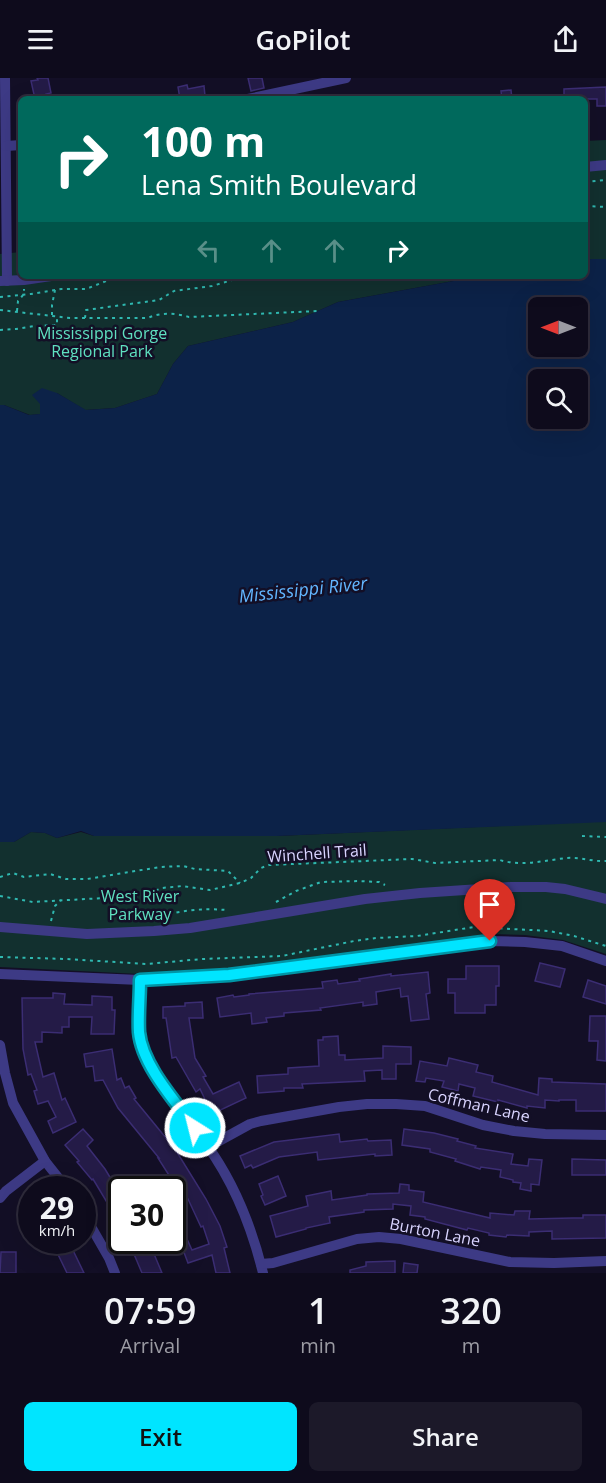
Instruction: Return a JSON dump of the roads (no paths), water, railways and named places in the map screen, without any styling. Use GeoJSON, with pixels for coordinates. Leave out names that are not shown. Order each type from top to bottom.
{"type":"FeatureCollection","features":[{"type":"Feature","properties":{"kind":"street"},"geometry":{"type":"LineString","coordinates":[[5,78],[3,281],[22,279]]}},
{"type":"Feature","properties":{"kind":"street"},"geometry":{"type":"LineString","coordinates":[[262,96],[346,78]]}},
{"type":"Feature","properties":{"kind":"street"},"geometry":{"type":"LineString","coordinates":[[6,146],[18,146]]}},
{"type":"Feature","properties":{"kind":"street"},"geometry":{"type":"LineString","coordinates":[[588,167],[606,165]]}},
{"type":"Feature","properties":{"kind":"street"},"geometry":{"type":"LineString","coordinates":[[0,927],[87,934],[154,931],[190,928],[365,899],[511,887],[564,889],[606,899]]}},
{"type":"Feature","properties":{"kind":"street"},"geometry":{"type":"LineString","coordinates":[[0,986],[0,974],[140,980],[229,975],[490,941],[562,946],[606,961]]}},
{"type":"Feature","properties":{"kind":"street"},"geometry":{"type":"LineString","coordinates":[[140,980],[139,1032],[143,1052],[154,1072],[227,1175],[244,1215],[262,1269]]}},
{"type":"Feature","properties":{"kind":"street"},"geometry":{"type":"LineString","coordinates":[[0,1045],[13,1102],[45,1161],[57,1176]]}},
{"type":"Feature","properties":{"kind":"street","name":"Coffman Lane"},"geometry":{"type":"LineString","coordinates":[[208,1147],[261,1120],[367,1104],[425,1106],[483,1125],[514,1131],[606,1135]]}},
{"type":"Feature","properties":{"kind":"street"},"geometry":{"type":"LineString","coordinates":[[0,1198],[45,1161]]}},
{"type":"Feature","properties":{"kind":"street"},"geometry":{"type":"LineString","coordinates":[[96,1235],[115,1273]]}},
{"type":"Feature","properties":{"kind":"street","name":"Burton Lane"},"geometry":{"type":"LineString","coordinates":[[262,1269],[273,1263],[357,1239],[379,1237],[401,1239],[510,1262],[606,1262]]}},
{"type":"Feature","properties":{"kind":"water","name":"Mississippi River"},"geometry":{"type":"Polygon","coordinates":[[[606,259],[606,822],[277,836],[94,836],[81,831],[57,838],[45,833],[31,832],[14,842],[0,842],[0,405],[29,415],[40,414],[40,404],[32,395],[42,388],[57,393],[86,410],[115,408],[157,394],[173,364],[188,346],[293,322],[338,302],[464,279],[588,279],[588,260],[606,259]]]}},
{"type":"Feature","properties":{"kind":"park label","name":"Mississippi Gorge Regional Park"},"geometry":{"type":"Point","coordinates":[102,342]}},
{"type":"Feature","properties":{"kind":"park label","name":"West River Parkway"},"geometry":{"type":"Point","coordinates":[140,905]}}]}
